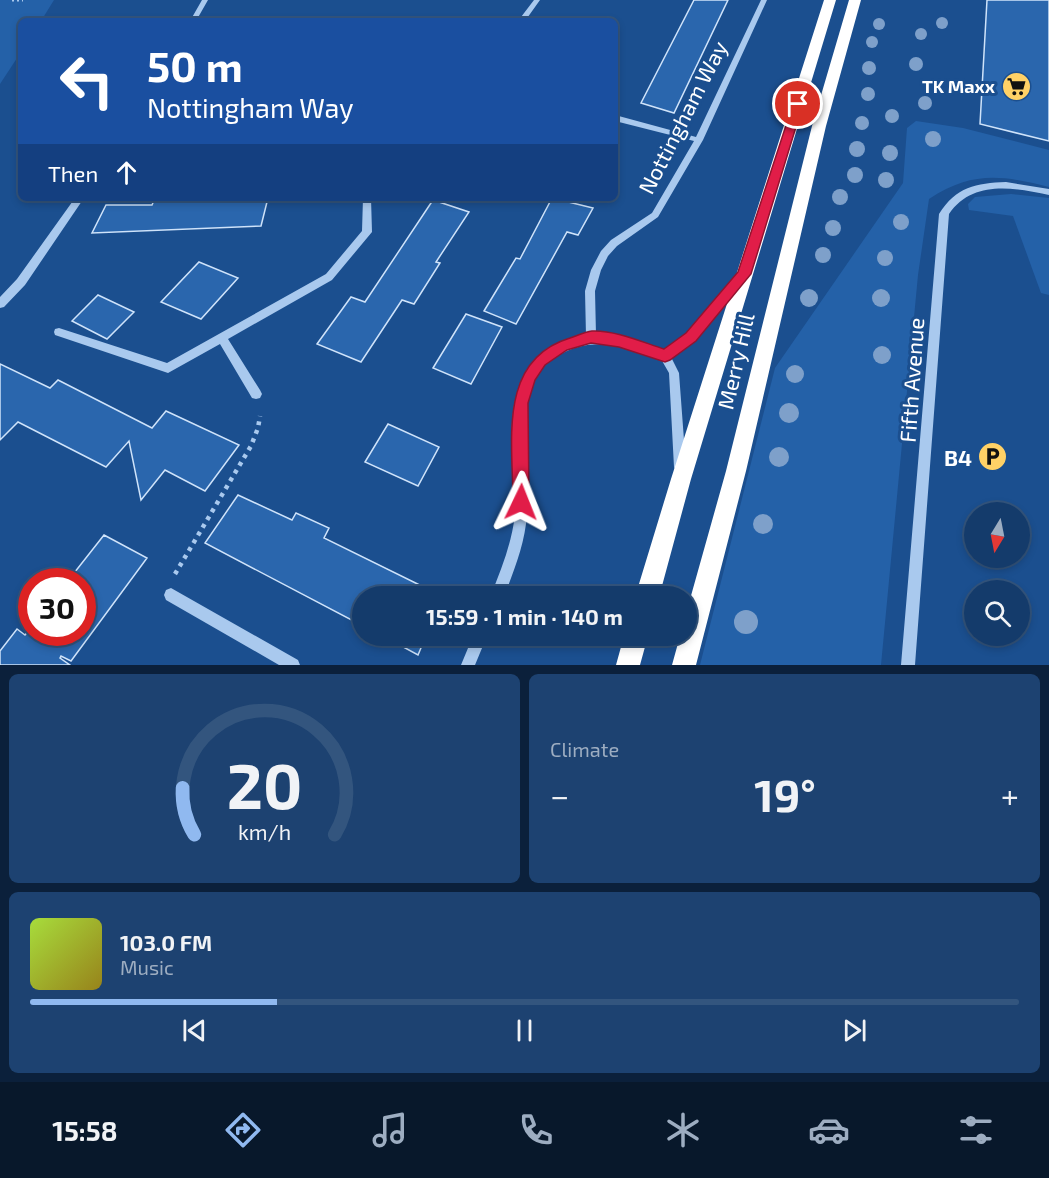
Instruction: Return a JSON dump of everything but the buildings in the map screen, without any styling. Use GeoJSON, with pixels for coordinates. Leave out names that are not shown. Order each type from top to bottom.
{"type":"FeatureCollection","features":[{"type":"Feature","properties":{"kind":"highway","name":"Merry Hill"},"geometry":{"type":"LineString","coordinates":[[650,586],[681,479],[830,0]]}},
{"type":"Feature","properties":{"kind":"highway","name":"Merry Hill"},"geometry":{"type":"LineString","coordinates":[[684,665],[736,471],[819,126],[855,0]]}},
{"type":"Feature","properties":{"kind":"highway"},"geometry":{"type":"LineString","coordinates":[[628,665],[633,646]]}},
{"type":"Feature","properties":{"kind":"street"},"geometry":{"type":"LineString","coordinates":[[195,18],[205,0]]}},
{"type":"Feature","properties":{"kind":"street"},"geometry":{"type":"LineString","coordinates":[[523,18],[537,0]]}},
{"type":"Feature","properties":{"kind":"street","name":"Nottingham Way"},"geometry":{"type":"LineString","coordinates":[[591,337],[590,291],[596,270],[604,254],[614,243],[655,215],[699,140],[764,0]]}},
{"type":"Feature","properties":{"kind":"street"},"geometry":{"type":"LineString","coordinates":[[618,119],[699,140]]}},
{"type":"Feature","properties":{"kind":"street","name":"Fifth Avenue"},"geometry":{"type":"LineString","coordinates":[[908,665],[944,214],[948,205],[964,192],[988,186],[1016,186],[1049,192]]}},
{"type":"Feature","properties":{"kind":"street"},"geometry":{"type":"LineString","coordinates":[[0,304],[21,282],[78,201]]}},
{"type":"Feature","properties":{"kind":"street"},"geometry":{"type":"LineString","coordinates":[[59,332],[168,368],[329,277],[367,232],[368,201]]}},
{"type":"Feature","properties":{"kind":"street"},"geometry":{"type":"LineString","coordinates":[[665,356],[691,337],[744,274]]}},
{"type":"Feature","properties":{"kind":"street"},"geometry":{"type":"LineString","coordinates":[[501,586],[519,533],[523,465],[521,403],[528,378],[540,361],[563,346],[591,337],[619,341],[665,356],[674,373],[681,479]]}},
{"type":"Feature","properties":{"kind":"street"},"geometry":{"type":"LineString","coordinates":[[222,338],[256,394]]}},
{"type":"Feature","properties":{"kind":"street"},"geometry":{"type":"LineString","coordinates":[[171,595],[293,665]]}},
{"type":"Feature","properties":{"kind":"street"},"geometry":{"type":"LineString","coordinates":[[468,665],[476,646]]}},
{"type":"Feature","properties":{"kind":"path"},"geometry":{"type":"LineString","coordinates":[[12,0],[23,0]]}},
{"type":"Feature","properties":{"kind":"path"},"geometry":{"type":"LineString","coordinates":[[171,595],[176,572],[248,451],[262,422],[256,394]]}},
{"type":"Feature","properties":{"kind":"shaded area"},"geometry":{"type":"Polygon","coordinates":[[[0,0],[54,0],[43,18],[18,18],[18,57],[0,84],[0,0]]]}},
{"type":"Feature","properties":{"kind":"shaded area"},"geometry":{"type":"Polygon","coordinates":[[[916,121],[963,128],[1049,150],[1049,187],[1016,180],[987,178],[959,184],[929,199],[918,275],[881,665],[700,665],[775,368],[903,183],[907,128],[916,121]]]}},
{"type":"Feature","properties":{"kind":"shaded area"},"geometry":{"type":"Polygon","coordinates":[[[1011,194],[1049,198],[1049,295],[1041,293],[1013,216],[969,210],[968,204],[975,197],[1011,194]]]}},
{"type":"Feature","properties":{"kind":"place","name":"TK Maxx"},"geometry":{"type":"Point","coordinates":[1016,86]}},
{"type":"Feature","properties":{"kind":"place","name":"B4"},"geometry":{"type":"Point","coordinates":[993,457]}},
{"type":"Feature","properties":{"kind":"route"},"geometry":{"type":"LineString","coordinates":[[521,502],[523,465],[521,403],[528,378],[540,361],[563,346],[591,337],[619,341],[665,356],[691,337],[744,274],[798,104]]}}]}
